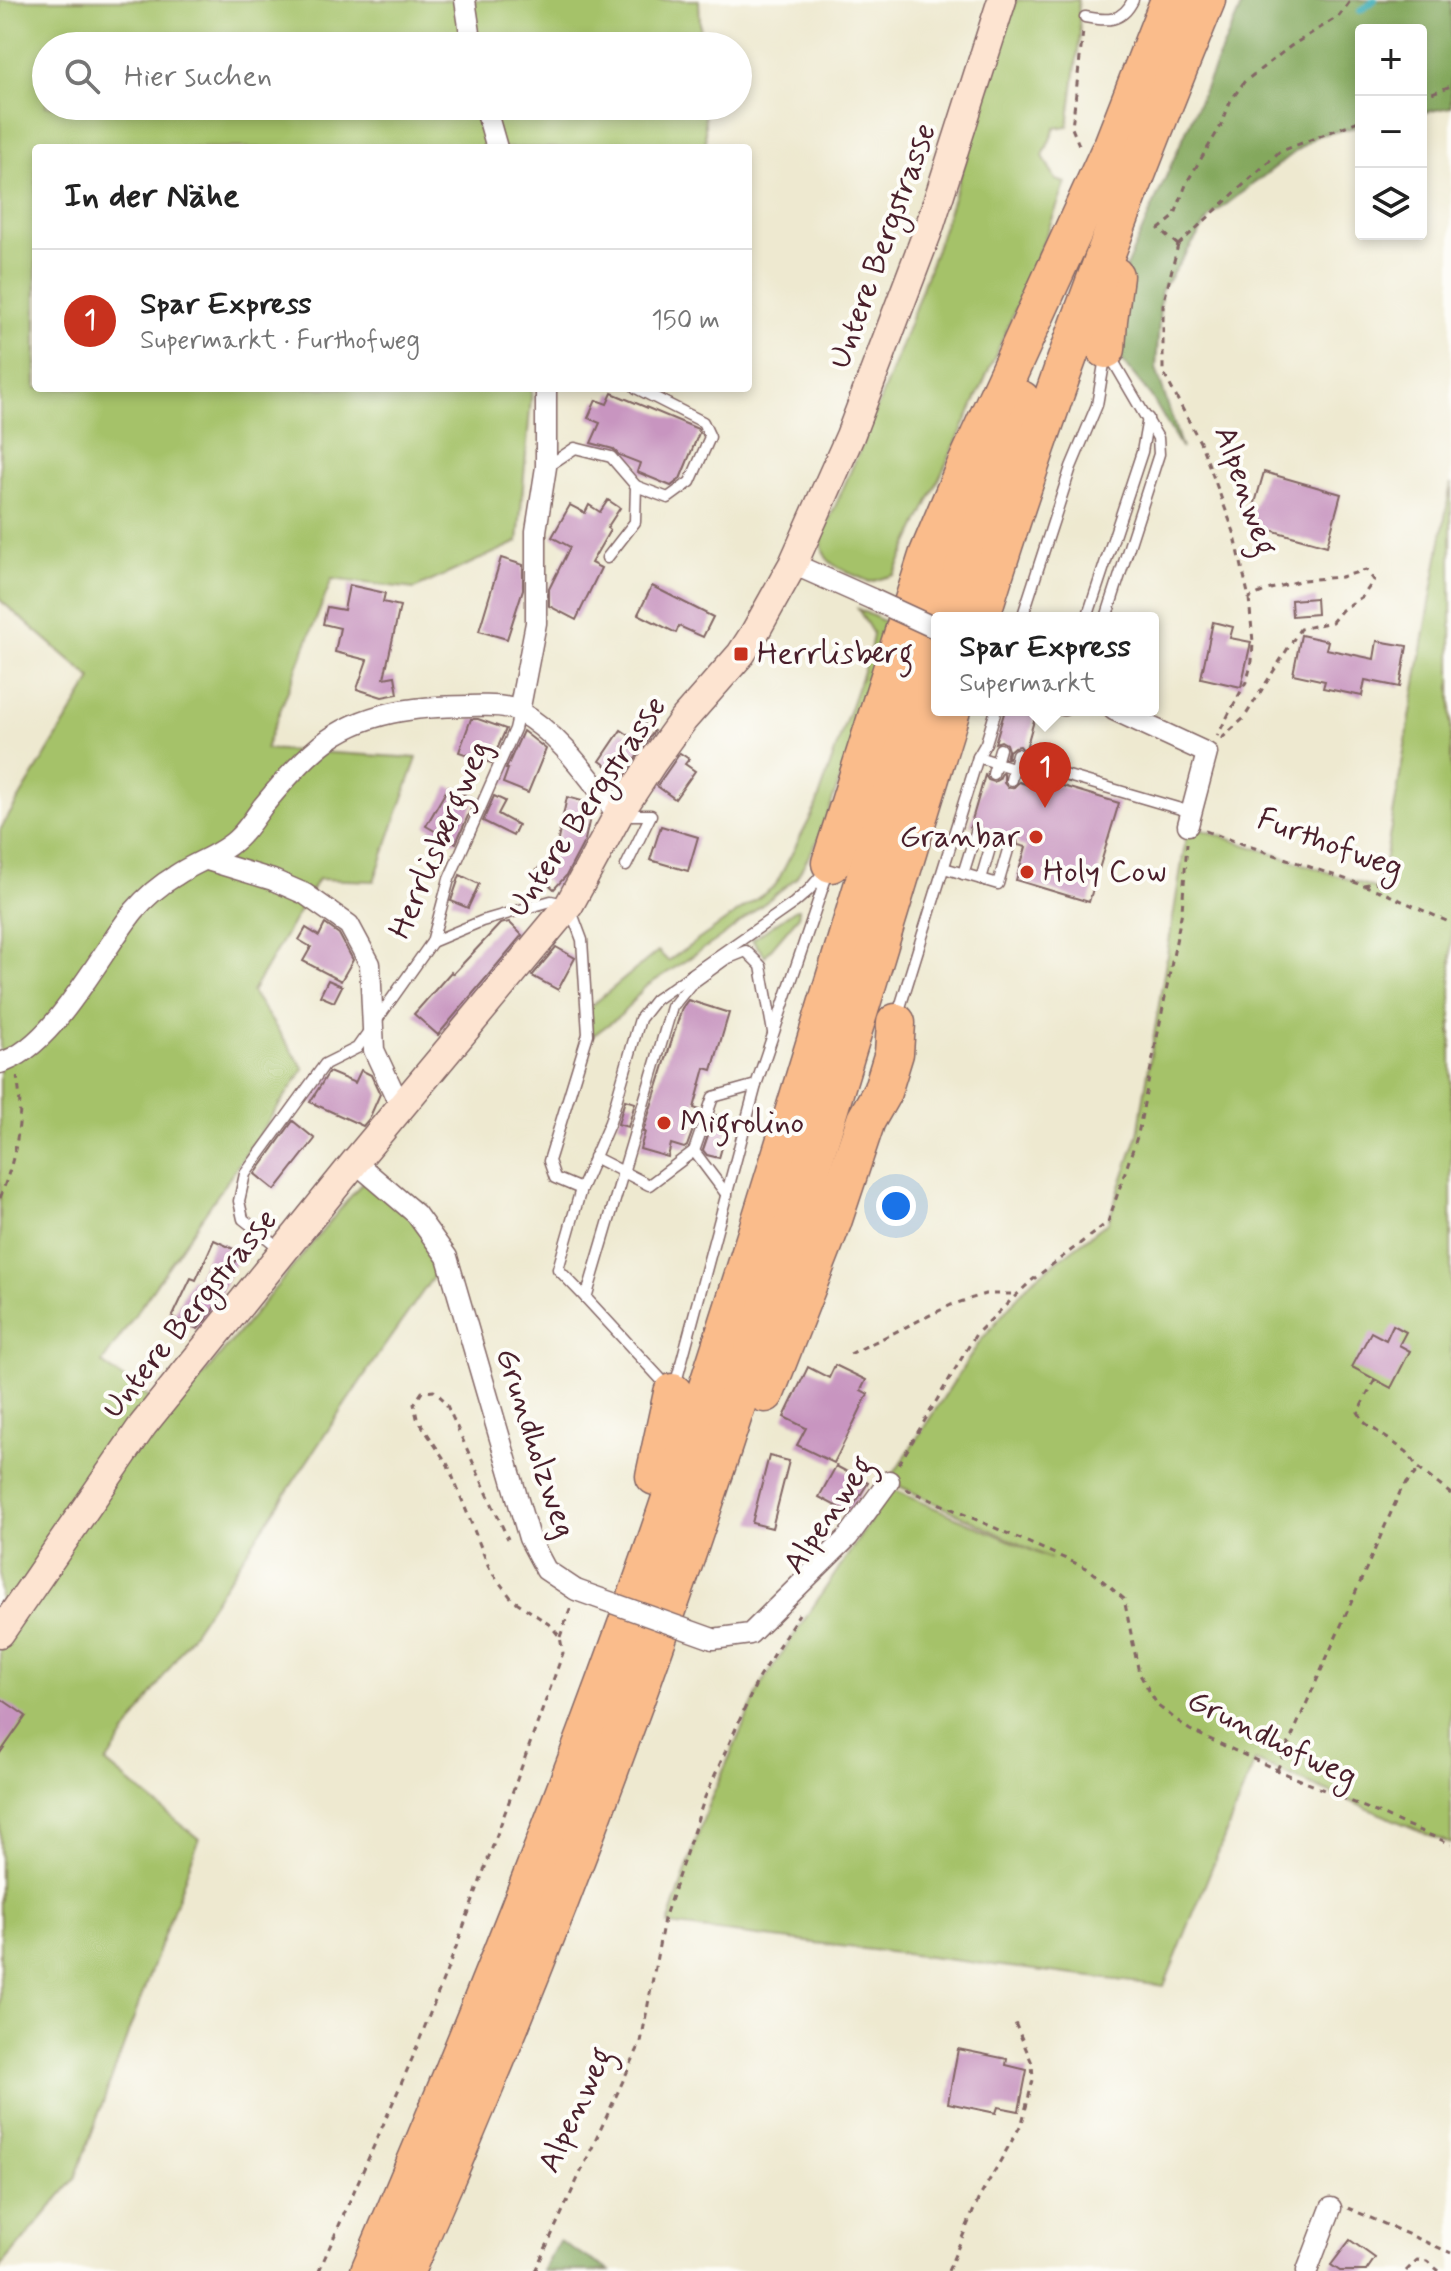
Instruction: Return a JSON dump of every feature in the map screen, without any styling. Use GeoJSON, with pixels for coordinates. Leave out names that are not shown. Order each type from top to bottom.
{"type":"FeatureCollection","features":[{"type":"Feature","properties":{"kind":"highway"},"geometry":{"type":"LineString","coordinates":[[831,863],[928,556],[1094,149],[1170,0]]}},
{"type":"Feature","properties":{"kind":"highway"},"geometry":{"type":"LineString","coordinates":[[982,612],[1076,336],[1206,0]]}},
{"type":"Feature","properties":{"kind":"highway"},"geometry":{"type":"LineString","coordinates":[[948,612],[1094,149]]}},
{"type":"Feature","properties":{"kind":"highway"},"geometry":{"type":"LineString","coordinates":[[1106,349],[1110,298],[1126,201]]}},
{"type":"Feature","properties":{"kind":"highway"},"geometry":{"type":"LineString","coordinates":[[370,2271],[464,2047],[601,1696],[650,1559],[741,1282],[931,665]]}},
{"type":"Feature","properties":{"kind":"highway"},"geometry":{"type":"LineString","coordinates":[[405,2271],[508,2028],[673,1592],[772,1294],[949,716]]}},
{"type":"Feature","properties":{"kind":"highway"},"geometry":{"type":"LineString","coordinates":[[673,1592],[765,1393],[832,1222],[866,1120],[882,1092],[894,1053],[896,1023]]}},
{"type":"Feature","properties":{"kind":"highway"},"geometry":{"type":"LineString","coordinates":[[601,1696],[673,1393]]}},
{"type":"Feature","properties":{"kind":"main road","name":"Untere Bergstrasse"},"geometry":{"type":"LineString","coordinates":[[0,1633],[143,1425],[355,1162],[569,905],[618,815],[683,720],[741,654],[793,564],[845,448],[929,228],[1002,0]]}},
{"type":"Feature","properties":{"kind":"street"},"geometry":{"type":"LineString","coordinates":[[465,0],[470,32]]}},
{"type":"Feature","properties":{"kind":"street"},"geometry":{"type":"LineString","coordinates":[[489,120],[496,144]]}},
{"type":"Feature","properties":{"kind":"street"},"geometry":{"type":"LineString","coordinates":[[519,712],[536,623],[536,531],[546,467],[546,392]]}},
{"type":"Feature","properties":{"kind":"street"},"geometry":{"type":"LineString","coordinates":[[793,564],[931,626]]}},
{"type":"Feature","properties":{"kind":"street"},"geometry":{"type":"LineString","coordinates":[[7,1061],[46,1031],[63,1013],[134,911],[176,875],[207,860],[238,839],[287,776],[323,743],[352,725],[376,716],[441,706],[504,706],[519,712],[557,740],[618,815]]}},
{"type":"Feature","properties":{"kind":"street"},"geometry":{"type":"LineString","coordinates":[[1127,716],[1207,753],[1190,819]]}},
{"type":"Feature","properties":{"kind":"street"},"geometry":{"type":"LineString","coordinates":[[207,860],[273,880],[305,894],[349,925],[370,964],[374,1050],[401,1108]]}},
{"type":"Feature","properties":{"kind":"street","name":"Grundholzweg"},"geometry":{"type":"LineString","coordinates":[[355,1162],[416,1214],[447,1257],[529,1538],[546,1570],[576,1590],[713,1639],[750,1634],[848,1537]]}},
{"type":"Feature","properties":{"kind":"street","name":"Alpenweg"},"geometry":{"type":"LineString","coordinates":[[848,1537],[889,1481]]}},
{"type":"Feature","properties":{"kind":"street"},"geometry":{"type":"LineString","coordinates":[[1307,2271],[1331,2208]]}},
{"type":"Feature","properties":{"kind":"lane"},"geometry":{"type":"LineString","coordinates":[[1085,17],[1106,21],[1119,17],[1133,0]]}},
{"type":"Feature","properties":{"kind":"lane"},"geometry":{"type":"LineString","coordinates":[[1106,349],[1148,418],[1158,438],[1159,454],[1108,612]]}},
{"type":"Feature","properties":{"kind":"lane"},"geometry":{"type":"LineString","coordinates":[[1024,612],[1071,467],[1097,405],[1106,349]]}},
{"type":"Feature","properties":{"kind":"lane"},"geometry":{"type":"LineString","coordinates":[[546,467],[575,448],[611,457],[636,486],[668,498],[690,482],[710,437],[703,422],[644,392]]}},
{"type":"Feature","properties":{"kind":"lane"},"geometry":{"type":"LineString","coordinates":[[1089,612],[1142,452],[1148,418]]}},
{"type":"Feature","properties":{"kind":"lane"},"geometry":{"type":"LineString","coordinates":[[607,558],[635,522],[636,486]]}},
{"type":"Feature","properties":{"kind":"lane","name":"Herrlisbergweg"},"geometry":{"type":"LineString","coordinates":[[284,1251],[243,1219],[239,1201],[245,1174],[325,1064],[357,1048],[432,942],[449,879],[515,729],[519,712]]}},
{"type":"Feature","properties":{"kind":"lane"},"geometry":{"type":"LineString","coordinates":[[896,1023],[978,757],[994,716]]}},
{"type":"Feature","properties":{"kind":"lane"},"geometry":{"type":"LineString","coordinates":[[995,769],[1000,749]]}},
{"type":"Feature","properties":{"kind":"lane"},"geometry":{"type":"LineString","coordinates":[[1011,780],[1017,754]]}},
{"type":"Feature","properties":{"kind":"lane"},"geometry":{"type":"LineString","coordinates":[[978,757],[995,769],[1013,768],[1029,780],[1044,769],[1190,819]]}},
{"type":"Feature","properties":{"kind":"lane"},"geometry":{"type":"LineString","coordinates":[[618,815],[651,815],[626,866]]}},
{"type":"Feature","properties":{"kind":"lane"},"geometry":{"type":"LineString","coordinates":[[963,874],[976,832]]}},
{"type":"Feature","properties":{"kind":"lane"},"geometry":{"type":"LineString","coordinates":[[981,879],[993,838]]}},
{"type":"Feature","properties":{"kind":"lane"},"geometry":{"type":"LineString","coordinates":[[944,868],[998,884],[1010,843]]}},
{"type":"Feature","properties":{"kind":"lane"},"geometry":{"type":"LineString","coordinates":[[673,1393],[756,1085],[831,863]]}},
{"type":"Feature","properties":{"kind":"lane"},"geometry":{"type":"LineString","coordinates":[[673,1393],[558,1269],[581,1189],[610,1122],[640,1019],[655,1000],[794,903],[831,863]]}},
{"type":"Feature","properties":{"kind":"lane"},"geometry":{"type":"LineString","coordinates":[[432,942],[482,921],[551,901],[569,905],[582,940],[588,1034],[549,1161],[555,1178],[581,1189]]}},
{"type":"Feature","properties":{"kind":"lane"},"geometry":{"type":"LineString","coordinates":[[586,1298],[672,1007],[690,985],[726,959],[746,951],[761,966],[773,1032]]}},
{"type":"Feature","properties":{"kind":"lane"},"geometry":{"type":"LineString","coordinates":[[594,1157],[649,1185],[694,1151],[713,1097],[756,1085]]}},
{"type":"Feature","properties":{"kind":"lane"},"geometry":{"type":"LineString","coordinates":[[694,1151],[727,1195]]}},
{"type":"Feature","properties":{"kind":"path"},"geometry":{"type":"LineString","coordinates":[[1351,0],[1339,16],[1291,46],[1244,82],[1187,182],[1174,217],[1159,229],[1178,245],[1279,152],[1355,122]]}},
{"type":"Feature","properties":{"kind":"path"},"geometry":{"type":"LineString","coordinates":[[1085,17],[1072,128],[1094,149]]}},
{"type":"Feature","properties":{"kind":"path"},"geometry":{"type":"LineString","coordinates":[[1424,96],[1451,86]]}},
{"type":"Feature","properties":{"kind":"path","name":"Alpenweg"},"geometry":{"type":"LineString","coordinates":[[1178,245],[1163,305],[1163,372],[1201,444],[1234,532],[1249,598],[1253,642],[1247,680],[1207,753]]}},
{"type":"Feature","properties":{"kind":"path"},"geometry":{"type":"LineString","coordinates":[[1207,753],[1244,718],[1300,629],[1332,622],[1342,610],[1363,596],[1374,580],[1366,570],[1341,577],[1303,580],[1249,598]]}},
{"type":"Feature","properties":{"kind":"path","name":"Alpenweg"},"geometry":{"type":"LineString","coordinates":[[889,1481],[976,1334],[1031,1281],[1108,1222],[1138,1134],[1182,911],[1190,819]]}},
{"type":"Feature","properties":{"kind":"path","name":"Furthofweg"},"geometry":{"type":"LineString","coordinates":[[1190,819],[1363,885],[1451,923]]}},
{"type":"Feature","properties":{"kind":"path"},"geometry":{"type":"LineString","coordinates":[[1363,885],[1379,882],[1382,870]]}},
{"type":"Feature","properties":{"kind":"path"},"geometry":{"type":"LineString","coordinates":[[0,1198],[13,1164],[21,1101],[7,1061]]}},
{"type":"Feature","properties":{"kind":"path"},"geometry":{"type":"LineString","coordinates":[[850,1354],[951,1305],[985,1294],[1017,1294]]}},
{"type":"Feature","properties":{"kind":"path"},"geometry":{"type":"LineString","coordinates":[[1375,1380],[1358,1412],[1365,1423],[1407,1452],[1419,1469],[1451,1494]]}},
{"type":"Feature","properties":{"kind":"path"},"geometry":{"type":"LineString","coordinates":[[319,2271],[412,2059],[563,1653],[560,1637],[550,1625],[512,1599],[490,1570],[448,1465],[417,1418],[414,1404],[422,1392],[434,1391],[445,1401],[510,1544]]}},
{"type":"Feature","properties":{"kind":"path"},"geometry":{"type":"LineString","coordinates":[[1277,1770],[1401,1490],[1419,1469]]}},
{"type":"Feature","properties":{"kind":"path","name":"Grundhofweg"},"geometry":{"type":"LineString","coordinates":[[889,1481],[1089,1569],[1124,1599],[1139,1673],[1158,1706],[1190,1730],[1451,1844]]}},
{"type":"Feature","properties":{"kind":"path"},"geometry":{"type":"LineString","coordinates":[[560,1637],[576,1590]]}},
{"type":"Feature","properties":{"kind":"path","name":"Alpenweg"},"geometry":{"type":"LineString","coordinates":[[535,2271],[641,2042],[664,1919],[705,1797],[759,1677],[800,1613]]}},
{"type":"Feature","properties":{"kind":"path"},"geometry":{"type":"LineString","coordinates":[[948,2271],[978,2200],[1022,2123],[1033,2080],[1032,2063],[1013,2018]]}},
{"type":"Feature","properties":{"kind":"path"},"geometry":{"type":"LineString","coordinates":[[1331,2208],[1341,2205],[1451,2253]]}},
{"type":"Feature","properties":{"kind":"path"},"geometry":{"type":"LineString","coordinates":[[1406,2271],[1417,2260],[1427,2261],[1439,2271]]}},
{"type":"Feature","properties":{"kind":"green space"},"geometry":{"type":"Polygon","coordinates":[[[0,0],[699,0],[700,32],[32,32],[32,120],[705,120],[706,144],[32,144],[32,392],[532,392],[518,542],[414,589],[332,579],[265,749],[417,758],[374,881],[318,879],[252,992],[304,1069],[102,1363],[172,1414],[369,1174],[426,1205],[447,1257],[374,1361],[106,1763],[199,1839],[75,2179],[0,2268],[0,830],[92,679],[0,600],[0,0]]]}},
{"type":"Feature","properties":{"kind":"green space"},"geometry":{"type":"Polygon","coordinates":[[[1016,0],[1078,0],[1080,35],[1068,126],[1055,128],[1043,156],[1056,180],[1066,183],[1006,332],[894,575],[870,582],[829,561],[824,554],[822,535],[879,404],[904,337],[1016,0]]]}},
{"type":"Feature","properties":{"kind":"green space"},"geometry":{"type":"Polygon","coordinates":[[[1244,0],[1451,0],[1451,107],[1427,112],[1427,24],[1355,24],[1355,127],[1316,136],[1210,217],[1161,291],[1156,368],[1182,449],[1151,396],[1116,353],[1126,267],[1244,0]]]}},
{"type":"Feature","properties":{"kind":"green space"},"geometry":{"type":"Polygon","coordinates":[[[1451,483],[1451,1844],[1255,1761],[1164,1986],[668,1925],[707,1808],[762,1683],[892,1489],[1051,1559],[889,1481],[981,1340],[1031,1281],[1108,1222],[1138,1134],[1188,825],[1380,890],[1451,483]]]}},
{"type":"Feature","properties":{"kind":"green space"},"geometry":{"type":"Polygon","coordinates":[[[858,609],[896,627],[818,840],[796,878],[723,936],[644,988],[621,1015],[591,1037],[590,1007],[658,951],[668,961],[775,886],[815,809],[870,651],[873,634],[858,609]]]}},
{"type":"Feature","properties":{"kind":"green space"},"geometry":{"type":"Polygon","coordinates":[[[799,909],[798,917],[765,956],[752,940],[799,909]]]}},
{"type":"Feature","properties":{"kind":"green space"},"geometry":{"type":"Polygon","coordinates":[[[559,2241],[610,2271],[542,2271],[559,2241]]]}},
{"type":"Feature","properties":{"kind":"building"},"geometry":{"type":"Polygon","coordinates":[[[612,393],[698,429],[680,479],[671,486],[637,472],[640,463],[619,455],[613,449],[591,443],[600,423],[588,418],[596,400],[607,404],[612,393]]]}},
{"type":"Feature","properties":{"kind":"building"},"geometry":{"type":"Polygon","coordinates":[[[1264,472],[1341,494],[1327,546],[1249,524],[1264,472]]]}},
{"type":"Feature","properties":{"kind":"building"},"geometry":{"type":"Polygon","coordinates":[[[608,500],[620,508],[591,563],[601,568],[576,620],[549,606],[549,589],[570,547],[552,537],[570,505],[585,513],[589,505],[600,512],[608,500]]]}},
{"type":"Feature","properties":{"kind":"building"},"geometry":{"type":"Polygon","coordinates":[[[501,558],[523,565],[523,589],[507,639],[479,631],[501,558]]]}},
{"type":"Feature","properties":{"kind":"building"},"geometry":{"type":"Polygon","coordinates":[[[349,585],[385,593],[383,602],[400,606],[384,678],[395,676],[398,694],[382,697],[357,689],[367,660],[335,652],[340,628],[323,624],[327,607],[344,610],[349,585]]]}},
{"type":"Feature","properties":{"kind":"building"},"geometry":{"type":"Polygon","coordinates":[[[652,586],[713,617],[703,637],[679,626],[676,633],[638,614],[652,586]]]}},
{"type":"Feature","properties":{"kind":"building"},"geometry":{"type":"Polygon","coordinates":[[[1316,598],[1317,614],[1292,616],[1291,600],[1316,598]]]}},
{"type":"Feature","properties":{"kind":"building"},"geometry":{"type":"Polygon","coordinates":[[[1213,622],[1233,627],[1230,638],[1251,642],[1241,687],[1201,678],[1213,622]]]}},
{"type":"Feature","properties":{"kind":"building"},"geometry":{"type":"Polygon","coordinates":[[[1301,635],[1328,641],[1326,649],[1374,659],[1377,641],[1407,646],[1400,687],[1365,680],[1362,696],[1323,688],[1325,681],[1293,674],[1301,635]]]}},
{"type":"Feature","properties":{"kind":"building"},"geometry":{"type":"Polygon","coordinates":[[[1003,716],[1035,716],[1025,752],[1020,746],[1014,747],[1006,758],[1006,744],[1001,741],[995,743],[1003,716]]]}},
{"type":"Feature","properties":{"kind":"building"},"geometry":{"type":"Polygon","coordinates":[[[471,719],[506,729],[491,763],[459,752],[471,719]]]}},
{"type":"Feature","properties":{"kind":"building"},"geometry":{"type":"Polygon","coordinates":[[[643,723],[654,731],[623,777],[600,761],[621,730],[633,738],[643,723]]]}},
{"type":"Feature","properties":{"kind":"building"},"geometry":{"type":"Polygon","coordinates":[[[523,731],[546,749],[528,793],[503,783],[523,731]]]}},
{"type":"Feature","properties":{"kind":"building"},"geometry":{"type":"Polygon","coordinates":[[[680,753],[689,759],[685,764],[695,771],[675,799],[657,786],[680,753]]]}},
{"type":"Feature","properties":{"kind":"building"},"geometry":{"type":"Polygon","coordinates":[[[1002,773],[1008,788],[1019,782],[1044,790],[1046,781],[1119,803],[1089,902],[1016,880],[1026,847],[1018,845],[1013,836],[1002,840],[996,831],[986,835],[979,825],[970,827],[985,775],[994,782],[1002,773]]]}},
{"type":"Feature","properties":{"kind":"building"},"geometry":{"type":"Polygon","coordinates":[[[449,786],[475,800],[456,843],[426,826],[449,786]]]}},
{"type":"Feature","properties":{"kind":"building"},"geometry":{"type":"Polygon","coordinates":[[[494,796],[505,801],[498,814],[518,825],[513,836],[483,821],[494,796]]]}},
{"type":"Feature","properties":{"kind":"building"},"geometry":{"type":"Polygon","coordinates":[[[567,797],[593,804],[585,840],[566,876],[554,889],[535,872],[556,849],[567,797]]]}},
{"type":"Feature","properties":{"kind":"building"},"geometry":{"type":"Polygon","coordinates":[[[661,826],[698,837],[688,871],[650,860],[661,826]]]}},
{"type":"Feature","properties":{"kind":"building"},"geometry":{"type":"Polygon","coordinates":[[[460,875],[479,884],[468,908],[451,901],[460,875]]]}},
{"type":"Feature","properties":{"kind":"building"},"geometry":{"type":"Polygon","coordinates":[[[509,922],[522,935],[438,1035],[414,1014],[500,924],[509,922]]]}},
{"type":"Feature","properties":{"kind":"building"},"geometry":{"type":"Polygon","coordinates":[[[325,924],[339,934],[353,960],[341,981],[303,961],[311,947],[299,940],[306,928],[319,936],[325,924]]]}},
{"type":"Feature","properties":{"kind":"building"},"geometry":{"type":"Polygon","coordinates":[[[556,947],[575,958],[558,990],[532,976],[556,947]]]}},
{"type":"Feature","properties":{"kind":"building"},"geometry":{"type":"Polygon","coordinates":[[[328,980],[342,986],[334,1002],[320,996],[328,980]]]}},
{"type":"Feature","properties":{"kind":"building"},"geometry":{"type":"Polygon","coordinates":[[[688,1000],[729,1013],[712,1070],[705,1068],[694,1108],[700,1110],[687,1146],[671,1144],[668,1157],[640,1149],[682,1008],[688,1000]]]}},
{"type":"Feature","properties":{"kind":"building"},"geometry":{"type":"Polygon","coordinates":[[[361,1070],[371,1075],[380,1094],[363,1126],[310,1102],[329,1072],[355,1083],[361,1070]]]}},
{"type":"Feature","properties":{"kind":"building"},"geometry":{"type":"Polygon","coordinates":[[[625,1100],[635,1103],[628,1127],[618,1124],[625,1100]]]}},
{"type":"Feature","properties":{"kind":"building"},"geometry":{"type":"Polygon","coordinates":[[[715,1115],[730,1119],[719,1158],[707,1155],[703,1150],[715,1115]]]}},
{"type":"Feature","properties":{"kind":"building"},"geometry":{"type":"Polygon","coordinates":[[[293,1121],[315,1139],[275,1190],[255,1174],[293,1121]]]}},
{"type":"Feature","properties":{"kind":"building"},"geometry":{"type":"Polygon","coordinates":[[[214,1240],[240,1252],[212,1312],[198,1329],[172,1318],[191,1278],[196,1280],[214,1240]]]}},
{"type":"Feature","properties":{"kind":"building"},"geometry":{"type":"Polygon","coordinates":[[[1393,1325],[1406,1332],[1399,1345],[1410,1351],[1391,1388],[1352,1367],[1371,1332],[1386,1340],[1393,1325]]]}},
{"type":"Feature","properties":{"kind":"building"},"geometry":{"type":"Polygon","coordinates":[[[835,1365],[866,1380],[861,1390],[868,1394],[834,1463],[797,1445],[806,1428],[784,1417],[808,1367],[829,1378],[835,1365]]]}},
{"type":"Feature","properties":{"kind":"building"},"geometry":{"type":"Polygon","coordinates":[[[769,1456],[789,1461],[772,1528],[752,1523],[769,1456]]]}},
{"type":"Feature","properties":{"kind":"building"},"geometry":{"type":"Polygon","coordinates":[[[836,1466],[868,1483],[849,1513],[819,1497],[836,1466]]]}},
{"type":"Feature","properties":{"kind":"building"},"geometry":{"type":"Polygon","coordinates":[[[0,1698],[26,1716],[0,1753],[0,1698]]]}},
{"type":"Feature","properties":{"kind":"building"},"geometry":{"type":"Polygon","coordinates":[[[958,2049],[1007,2059],[1006,2065],[1027,2070],[1019,2111],[998,2107],[996,2113],[948,2103],[958,2049]]]}},
{"type":"Feature","properties":{"kind":"building"},"geometry":{"type":"Polygon","coordinates":[[[1350,2240],[1375,2258],[1366,2271],[1340,2271],[1331,2265],[1350,2240]]]}},
{"type":"Feature","properties":{"kind":"waterway"},"geometry":{"type":"LineString","coordinates":[[1360,11],[1375,0]]}},
{"type":"Feature","properties":{"kind":"place","name":"Herrlisberg"},"geometry":{"type":"Point","coordinates":[741,654]}},
{"type":"Feature","properties":{"kind":"place","name":"Spar Express"},"geometry":{"type":"Point","coordinates":[1045,808]}},
{"type":"Feature","properties":{"kind":"place","name":"Granbar"},"geometry":{"type":"Point","coordinates":[1036,837]}},
{"type":"Feature","properties":{"kind":"place","name":"Holy Cow"},"geometry":{"type":"Point","coordinates":[1027,872]}},
{"type":"Feature","properties":{"kind":"place","name":"Migrolino"},"geometry":{"type":"Point","coordinates":[664,1123]}}]}
